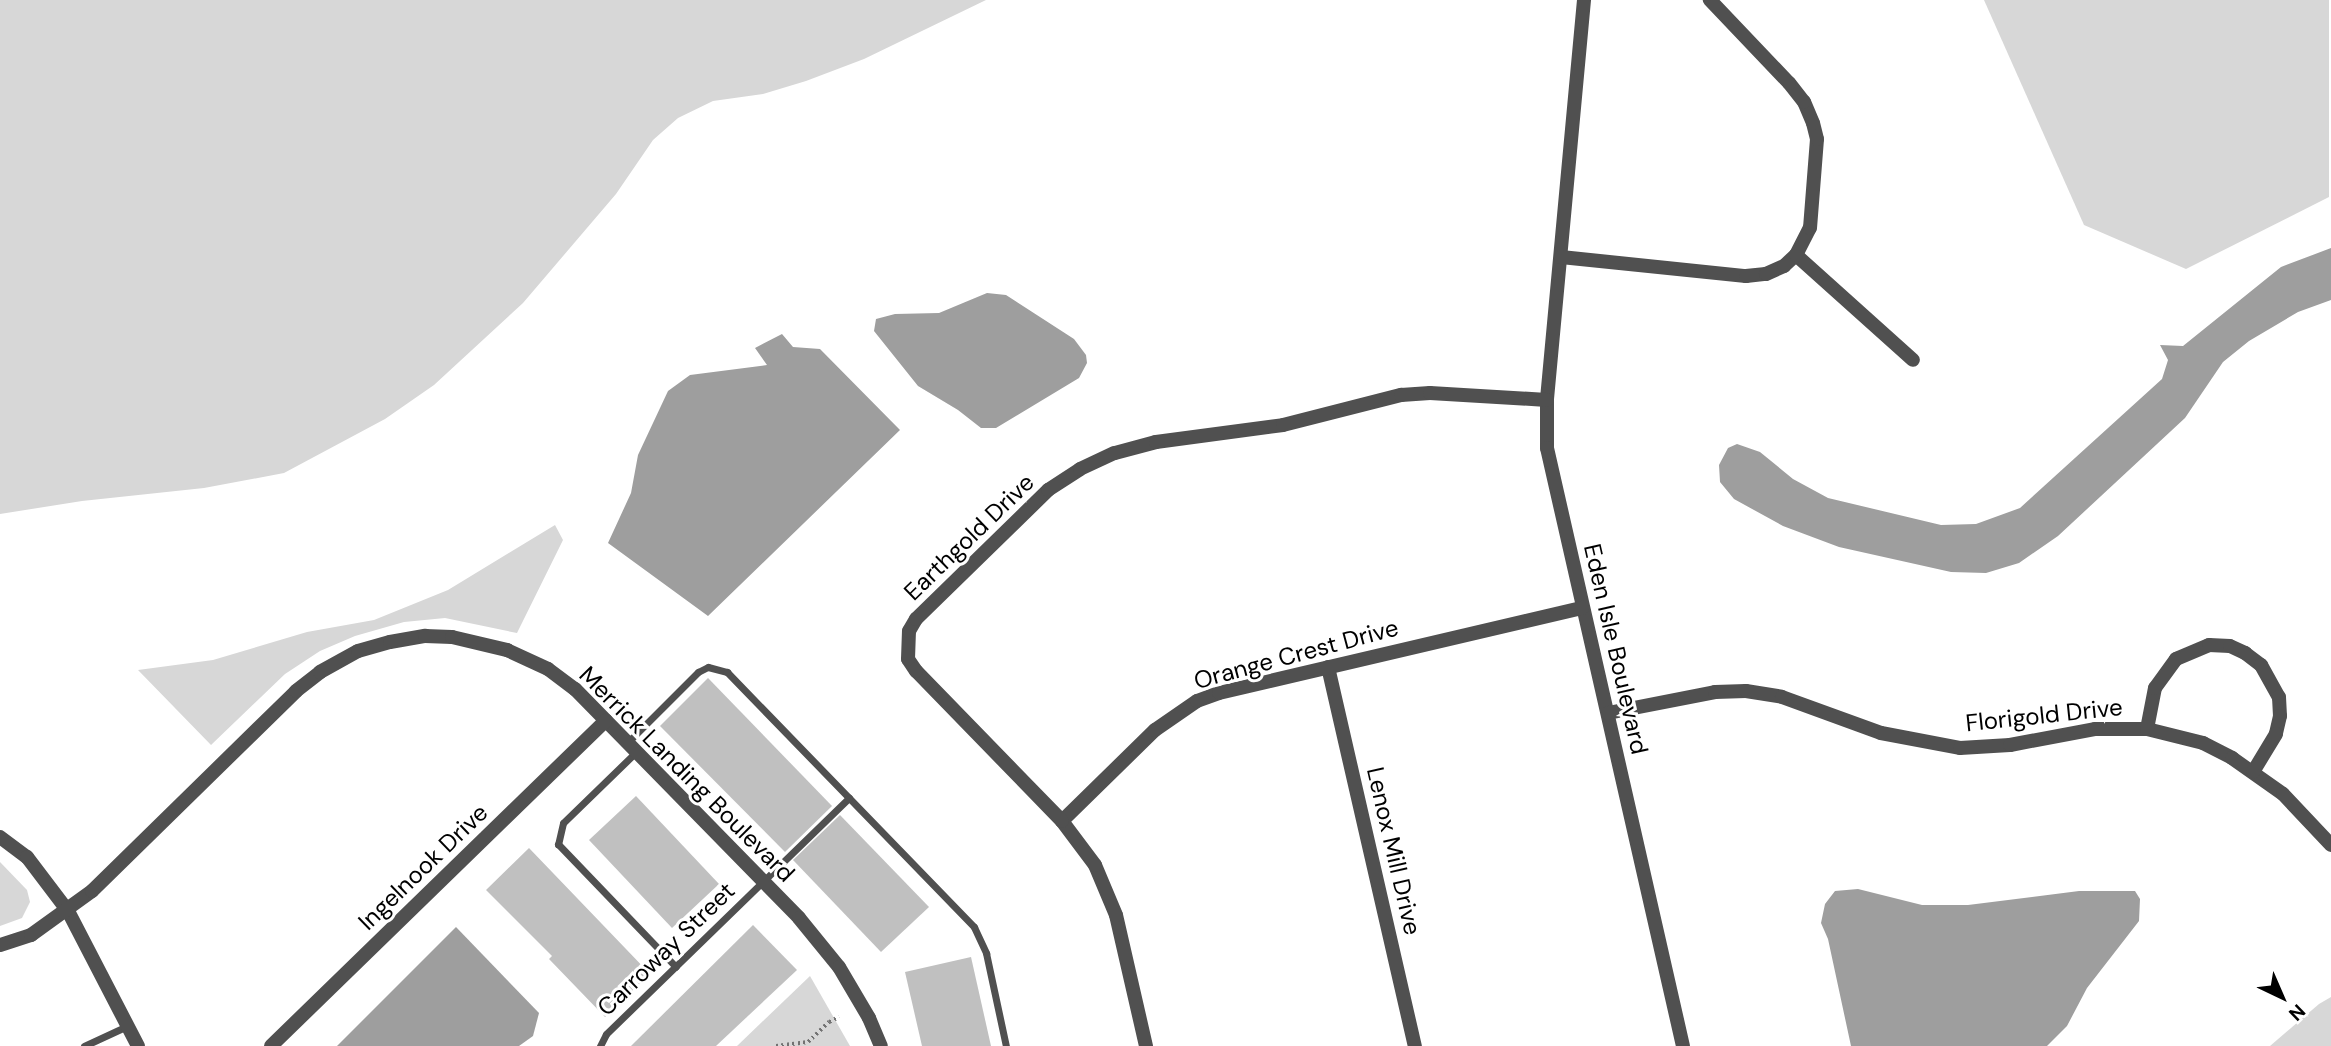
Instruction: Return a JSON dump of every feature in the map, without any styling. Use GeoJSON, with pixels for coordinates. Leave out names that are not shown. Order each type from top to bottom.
{"type":"FeatureCollection","features":[{"type":"Feature","properties":{"kind":"street","name":"Eden Isle Boulevard"},"geometry":{"type":"LineString","coordinates":[[1584,0],[1547,400],[1547,447],[1683,1046]]}},
{"type":"Feature","properties":{"kind":"street"},"geometry":{"type":"LineString","coordinates":[[1561,257],[1746,275],[1766,274],[1784,266],[1796,255],[1810,228],[1816,139],[1813,123],[1804,102],[1789,83],[1710,0]]}},
{"type":"Feature","properties":{"kind":"street"},"geometry":{"type":"LineString","coordinates":[[1796,255],[1913,360]]}},
{"type":"Feature","properties":{"kind":"street","name":"Earthgold Drive"},"geometry":{"type":"LineString","coordinates":[[1146,1046],[1116,915],[1095,865],[1062,821],[916,671],[908,659],[906,646],[909,631],[916,619],[1048,489],[1080,469],[1115,453],[1156,442],[1283,425],[1401,395],[1430,393],[1547,400]]}},
{"type":"Feature","properties":{"kind":"street","name":"Orange Crest Drive"},"geometry":{"type":"LineString","coordinates":[[1062,821],[1155,730],[1197,701],[1328,667],[1582,608]]}},
{"type":"Feature","properties":{"kind":"street","name":"Merrick Landing Boulevard"},"geometry":{"type":"LineString","coordinates":[[0,945],[31,935],[68,911],[296,691],[320,672],[358,651],[425,636],[476,641],[507,650],[548,669],[606,720],[799,918],[839,967],[869,1018],[881,1046]]}},
{"type":"Feature","properties":{"kind":"street"},"geometry":{"type":"LineString","coordinates":[[2147,729],[2155,688],[2176,659],[2209,645],[2230,646],[2261,665],[2279,697],[2280,716],[2276,734],[2253,772]]}},
{"type":"Feature","properties":{"kind":"street","name":"Lenox Mill Drive"},"geometry":{"type":"LineString","coordinates":[[1328,667],[1415,1046]]}},
{"type":"Feature","properties":{"kind":"street","name":"Florigold Drive"},"geometry":{"type":"LineString","coordinates":[[1608,713],[1715,692],[1746,691],[1782,697],[1881,733],[1960,747],[2010,745],[2095,729],[2147,729],[2203,743],[2253,772],[2283,794],[2331,845]]}},
{"type":"Feature","properties":{"kind":"street","name":"Ingelnook Drive"},"geometry":{"type":"LineString","coordinates":[[271,1046],[606,720]]}},
{"type":"Feature","properties":{"kind":"street"},"geometry":{"type":"LineString","coordinates":[[0,836],[27,857],[68,911],[138,1046]]}},
{"type":"Feature","properties":{"kind":"lane"},"geometry":{"type":"LineString","coordinates":[[676,967],[558,844],[563,823],[698,672],[708,667],[718,667],[727,672],[974,927],[986,953],[1006,1046]]}},
{"type":"Feature","properties":{"kind":"lane","name":"Carroway Street"},"geometry":{"type":"LineString","coordinates":[[600,1046],[606,1034],[849,797]]}},
{"type":"Feature","properties":{"kind":"lane"},"geometry":{"type":"LineString","coordinates":[[84,1046],[128,1026]]}},
{"type":"Feature","properties":{"kind":"path"},"geometry":{"type":"LineString","coordinates":[[776,1046],[808,1042],[829,1022],[839,1017]]}},
{"type":"Feature","properties":{"kind":"shaded area"},"geometry":{"type":"Polygon","coordinates":[[[0,0],[986,0],[864,59],[763,94],[713,101],[678,118],[653,140],[616,194],[523,303],[434,385],[385,419],[284,473],[204,488],[82,501],[0,514],[0,0]]]}},
{"type":"Feature","properties":{"kind":"shaded area"},"geometry":{"type":"Polygon","coordinates":[[[1984,0],[2329,0],[2329,197],[2186,269],[2084,225],[1984,0]]]}},
{"type":"Feature","properties":{"kind":"shaded area"},"geometry":{"type":"Polygon","coordinates":[[[2331,248],[2331,300],[2298,312],[2249,341],[2223,362],[2185,418],[2058,536],[2019,563],[1986,573],[1951,572],[1839,547],[1783,526],[1734,499],[1720,482],[1719,465],[1728,448],[1737,444],[1760,452],[1793,479],[1828,498],[1941,525],[1976,524],[2020,508],[2162,379],[2168,360],[2160,345],[2183,346],[2281,267],[2331,248]]]}},
{"type":"Feature","properties":{"kind":"shaded area"},"geometry":{"type":"Polygon","coordinates":[[[987,293],[1006,295],[1074,339],[1086,355],[1087,363],[1079,378],[996,428],[981,428],[958,410],[918,386],[874,331],[876,319],[895,314],[939,313],[987,293]]]}},
{"type":"Feature","properties":{"kind":"shaded area"},"geometry":{"type":"Polygon","coordinates":[[[782,334],[793,347],[820,349],[900,430],[708,616],[608,543],[631,493],[638,455],[668,391],[690,375],[767,365],[755,348],[782,334]]]}},
{"type":"Feature","properties":{"kind":"shaded area"},"geometry":{"type":"Polygon","coordinates":[[[555,525],[563,540],[517,633],[445,618],[404,622],[355,636],[320,651],[285,674],[211,745],[138,670],[213,660],[307,632],[374,620],[448,590],[555,525]]]}},
{"type":"Feature","properties":{"kind":"shaded area"},"geometry":{"type":"Polygon","coordinates":[[[0,862],[27,890],[30,902],[22,918],[0,926],[0,862]]]}},
{"type":"Feature","properties":{"kind":"shaded area"},"geometry":{"type":"Polygon","coordinates":[[[1858,889],[1922,905],[1968,905],[2079,891],[2135,891],[2140,899],[2139,921],[2087,988],[2067,1026],[2047,1046],[1851,1046],[1828,939],[1821,923],[1825,904],[1835,891],[1858,889]]]}},
{"type":"Feature","properties":{"kind":"shaded area"},"geometry":{"type":"Polygon","coordinates":[[[456,927],[539,1013],[533,1036],[519,1046],[337,1046],[456,927]]]}},
{"type":"Feature","properties":{"kind":"shaded area"},"geometry":{"type":"Polygon","coordinates":[[[810,976],[850,1046],[737,1046],[810,976]]]}},
{"type":"Feature","properties":{"kind":"shaded area"},"geometry":{"type":"Polygon","coordinates":[[[2331,997],[2331,1046],[2270,1046],[2319,1004],[2331,997]]]}},
{"type":"Feature","properties":{"kind":"building"},"geometry":{"type":"Polygon","coordinates":[[[708,678],[832,806],[785,852],[660,726],[708,678]]]}},
{"type":"Feature","properties":{"kind":"building"},"geometry":{"type":"Polygon","coordinates":[[[636,796],[719,884],[672,928],[589,840],[636,796]]]}},
{"type":"Feature","properties":{"kind":"building"},"geometry":{"type":"Polygon","coordinates":[[[840,815],[929,907],[881,952],[793,860],[840,815]]]}},
{"type":"Feature","properties":{"kind":"building"},"geometry":{"type":"Polygon","coordinates":[[[529,848],[650,974],[605,1017],[549,959],[552,956],[486,890],[529,848]]]}},
{"type":"Feature","properties":{"kind":"building"},"geometry":{"type":"Polygon","coordinates":[[[753,925],[797,970],[716,1046],[631,1046],[753,925]]]}},
{"type":"Feature","properties":{"kind":"building"},"geometry":{"type":"Polygon","coordinates":[[[971,957],[991,1046],[922,1046],[905,972],[971,957]]]}}]}
